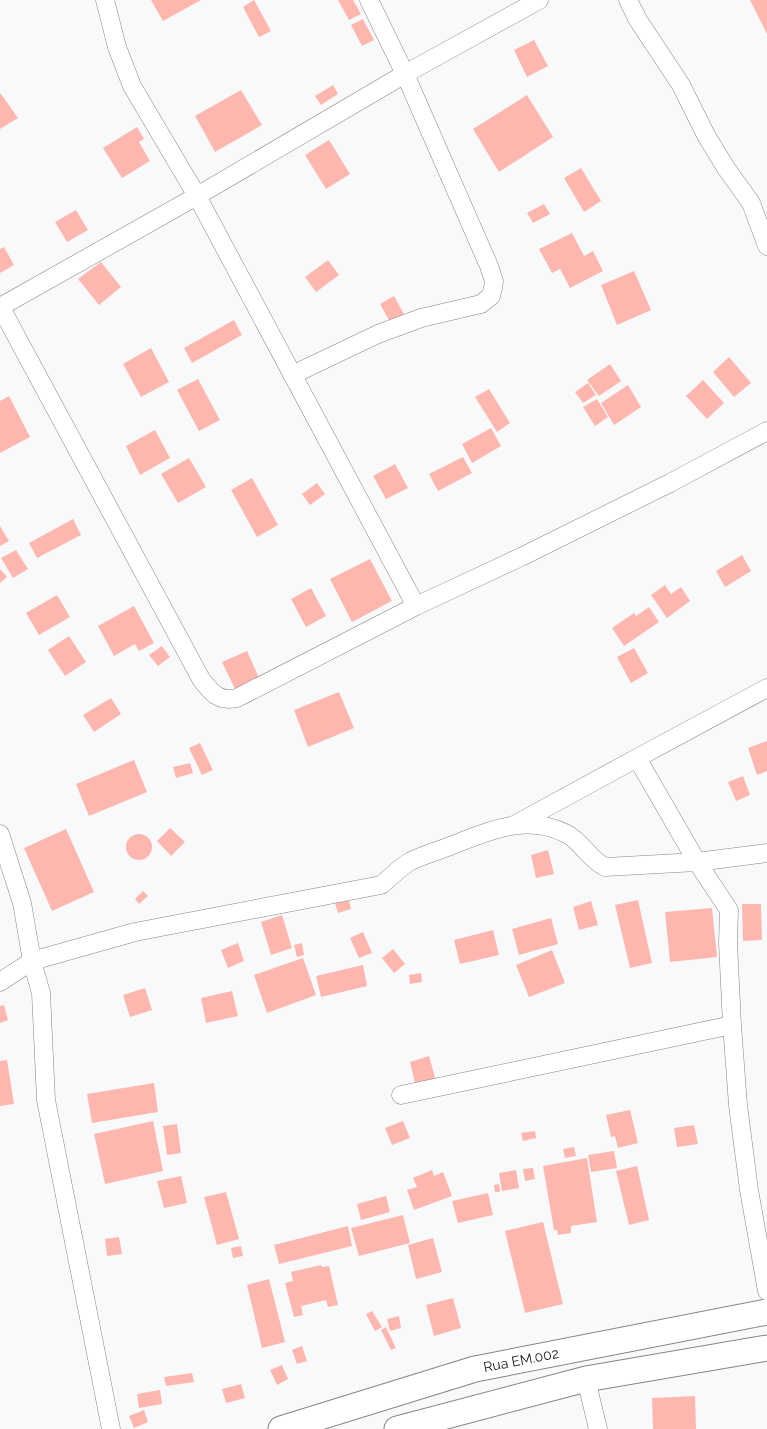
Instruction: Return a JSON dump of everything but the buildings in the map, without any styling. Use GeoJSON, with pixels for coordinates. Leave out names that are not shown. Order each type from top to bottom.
{"type":"FeatureCollection","features":[{"type":"Feature","properties":{"kind":"street"},"geometry":{"type":"LineString","coordinates":[[105,0],[117,47],[132,86],[197,196],[416,606]]}},
{"type":"Feature","properties":{"kind":"street"},"geometry":{"type":"LineString","coordinates":[[292,375],[378,334],[430,315],[481,304],[491,296],[494,281],[489,266],[405,74],[369,0]]}},
{"type":"Feature","properties":{"kind":"street"},"geometry":{"type":"LineString","coordinates":[[540,0],[405,74],[197,196],[0,307],[201,679],[214,695],[228,700],[237,698],[416,606],[521,557],[670,483],[767,431]]}},
{"type":"Feature","properties":{"kind":"street"},"geometry":{"type":"LineString","coordinates":[[628,0],[638,20],[680,86],[707,137],[751,203],[767,246]]}},
{"type":"Feature","properties":{"kind":"street"},"geometry":{"type":"LineString","coordinates":[[0,982],[32,961],[135,932],[381,885],[410,862],[515,824],[767,688]]}},
{"type":"Feature","properties":{"kind":"street"},"geometry":{"type":"LineString","coordinates":[[638,758],[697,862],[729,910],[728,943],[738,1105],[767,1291]]}},
{"type":"Feature","properties":{"kind":"street"},"geometry":{"type":"LineString","coordinates":[[515,824],[542,825],[568,834],[604,867],[697,862],[767,853]]}},
{"type":"Feature","properties":{"kind":"street"},"geometry":{"type":"LineString","coordinates":[[0,834],[22,903],[32,961],[42,993],[46,1100],[111,1429]]}},
{"type":"Feature","properties":{"kind":"street"},"geometry":{"type":"LineString","coordinates":[[400,1095],[732,1025]]}},
{"type":"Feature","properties":{"kind":"street","name":"Rua EM.002"},"geometry":{"type":"LineString","coordinates":[[281,1429],[475,1369],[767,1312]]}},
{"type":"Feature","properties":{"kind":"street"},"geometry":{"type":"LineString","coordinates":[[397,1429],[586,1378],[767,1348]]}},
{"type":"Feature","properties":{"kind":"street"},"geometry":{"type":"LineString","coordinates":[[586,1378],[598,1429]]}}]}
